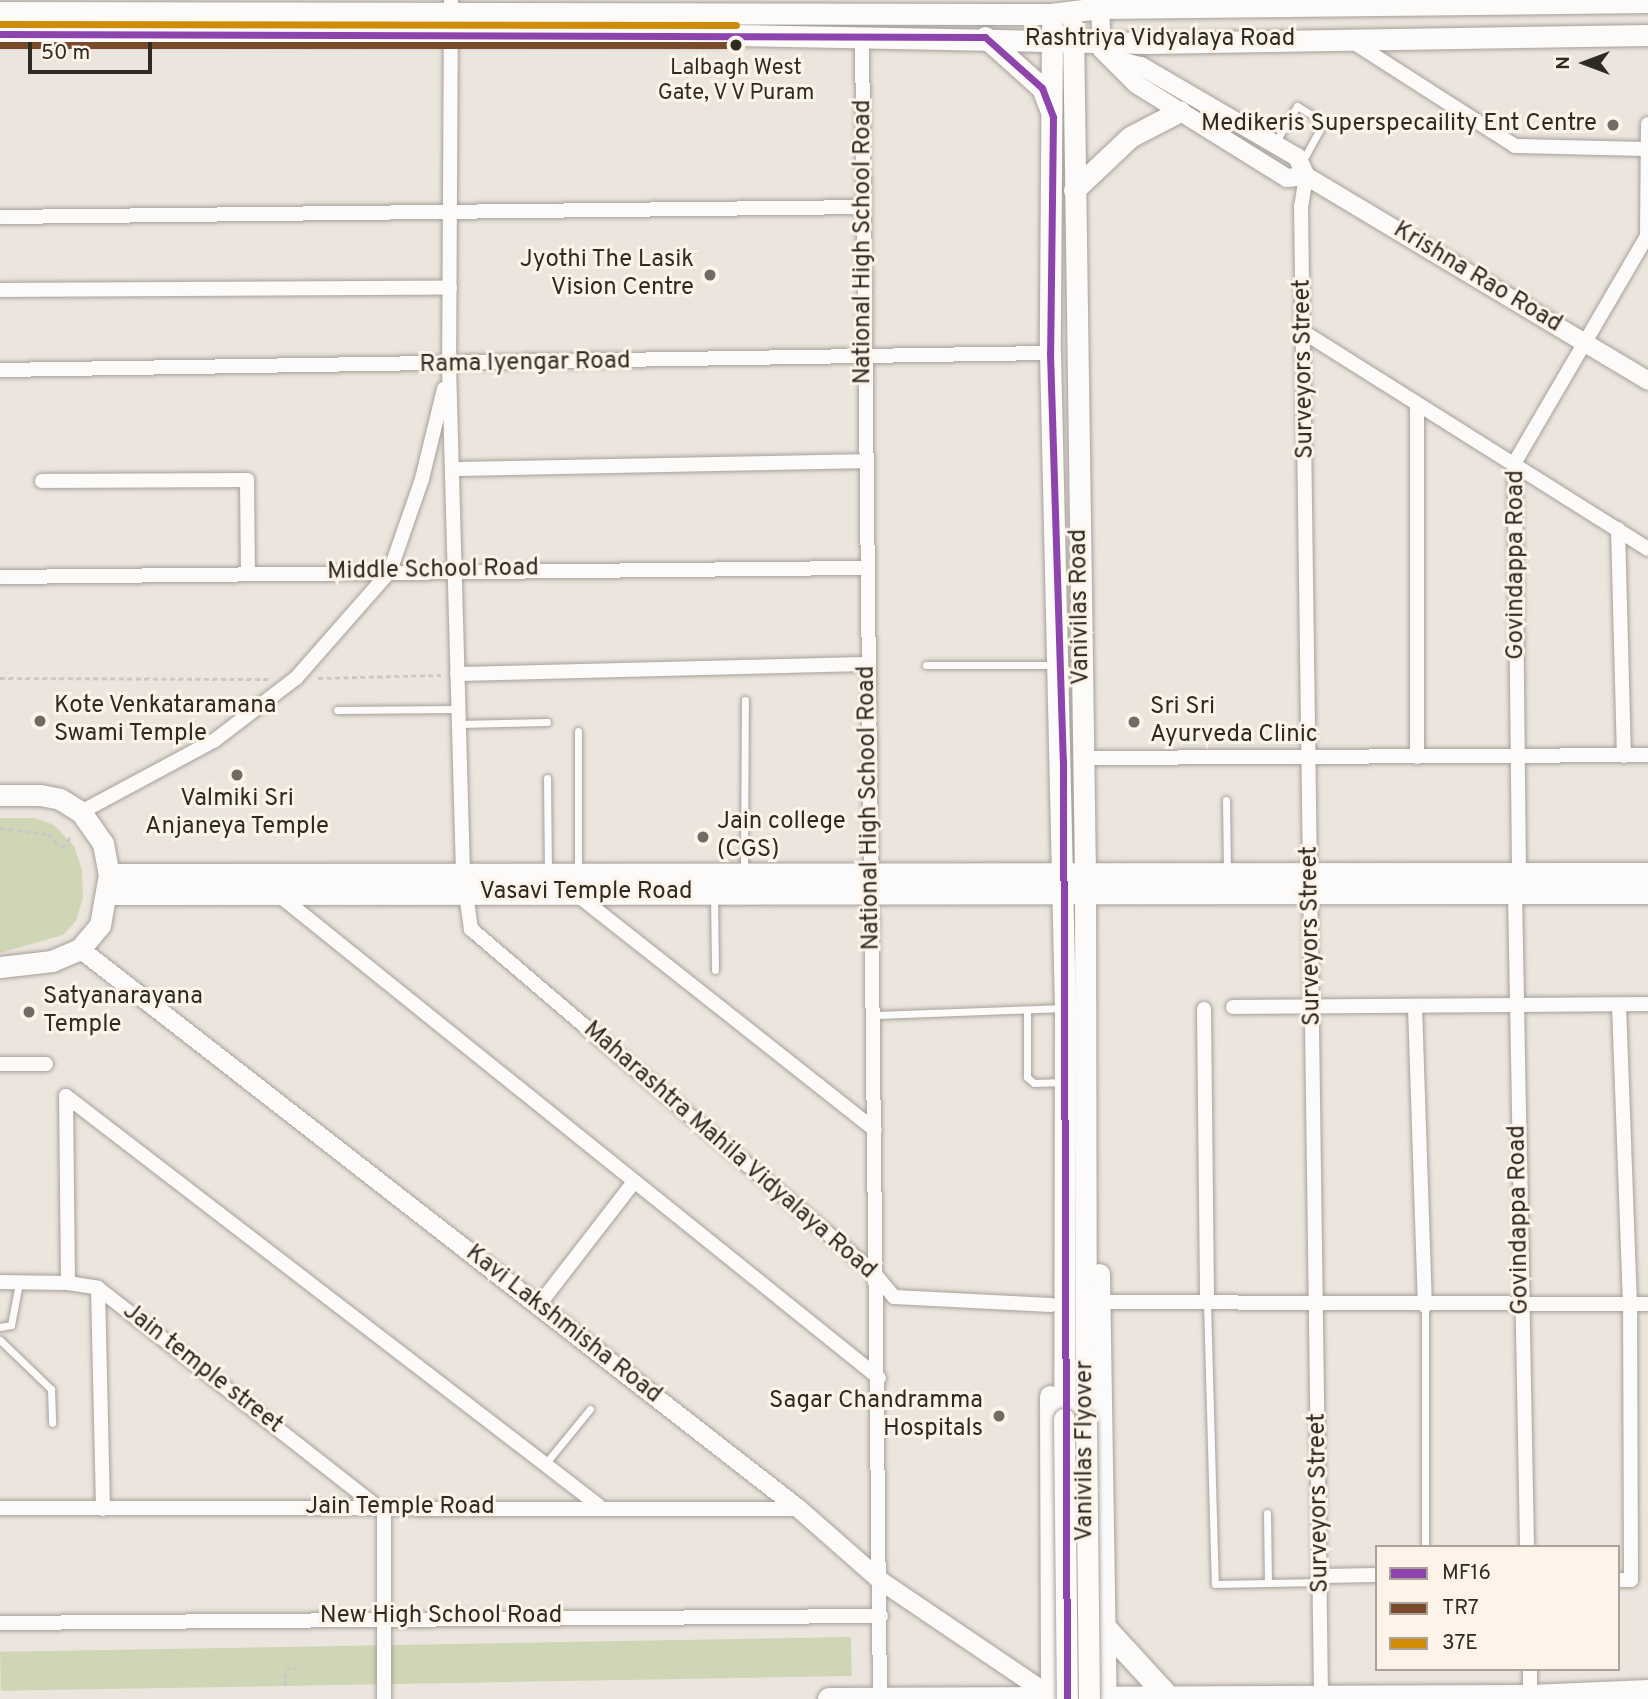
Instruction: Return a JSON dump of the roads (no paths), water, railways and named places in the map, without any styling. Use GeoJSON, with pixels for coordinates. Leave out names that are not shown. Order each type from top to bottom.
{"type":"FeatureCollection","features":[{"type":"Feature","properties":{"kind":"main road"},"geometry":{"type":"LineString","coordinates":[[1031,0],[1062,13]]}},
{"type":"Feature","properties":{"kind":"main road","name":"Rashtriya Vidyalaya Road"},"geometry":{"type":"LineString","coordinates":[[0,12],[77,6],[451,7],[714,14],[747,7],[1062,13],[1097,4],[1648,2]]}},
{"type":"Feature","properties":{"kind":"main road","name":"Vanivilas Road"},"geometry":{"type":"LineString","coordinates":[[1062,13],[1074,190],[1085,883],[1085,1203]]}},
{"type":"Feature","properties":{"kind":"main road","name":"Rashtriya Vidyalaya Road"},"geometry":{"type":"LineString","coordinates":[[0,34],[985,37],[1062,41],[1106,51],[1350,40],[1648,35]]}},
{"type":"Feature","properties":{"kind":"main road"},"geometry":{"type":"LineString","coordinates":[[985,37],[1042,88],[1053,117]]}},
{"type":"Feature","properties":{"kind":"main road","name":"Vanivilas Road"},"geometry":{"type":"LineString","coordinates":[[1062,41],[1053,117],[1050,353],[1060,665],[1065,1008],[1063,1214]]}},
{"type":"Feature","properties":{"kind":"main road"},"geometry":{"type":"LineString","coordinates":[[1074,190],[1130,136],[1180,111]]}},
{"type":"Feature","properties":{"kind":"main road"},"geometry":{"type":"LineString","coordinates":[[0,795],[60,799],[81,812],[103,844],[109,884],[100,925],[80,948],[52,961],[0,967]]}},
{"type":"Feature","properties":{"kind":"main road","name":"Vasavi Temple Road"},"geometry":{"type":"LineString","coordinates":[[464,883],[548,873],[577,883]]}},
{"type":"Feature","properties":{"kind":"main road","name":"Vasavi Temple Road"},"geometry":{"type":"LineString","coordinates":[[109,884],[691,883],[744,873],[871,883]]}},
{"type":"Feature","properties":{"kind":"main road"},"geometry":{"type":"LineString","coordinates":[[1085,883],[1227,873],[1311,883]]}},
{"type":"Feature","properties":{"kind":"main road"},"geometry":{"type":"LineString","coordinates":[[1085,883],[1517,883],[1648,873]]}},
{"type":"Feature","properties":{"kind":"main road","name":"Vasavi Temple Road"},"geometry":{"type":"LineString","coordinates":[[691,883],[713,893],[871,883],[1085,883]]}},
{"type":"Feature","properties":{"kind":"main road"},"geometry":{"type":"LineString","coordinates":[[1517,883],[1648,893]]}},
{"type":"Feature","properties":{"kind":"main road"},"geometry":{"type":"LineString","coordinates":[[1085,1203],[1097,1241],[1100,1302],[1104,1627],[1100,1698]]}},
{"type":"Feature","properties":{"kind":"main road","name":"Vanivilas Flyover"},"geometry":{"type":"LineString","coordinates":[[1085,1203],[1086,1419],[1100,1698]]}},
{"type":"Feature","properties":{"kind":"main road"},"geometry":{"type":"LineString","coordinates":[[1056,1698],[1051,1305],[1052,1248],[1063,1214]]}},
{"type":"Feature","properties":{"kind":"main road","name":"Vanivilas Flyover"},"geometry":{"type":"LineString","coordinates":[[1056,1698],[1064,1419],[1063,1214]]}},
{"type":"Feature","properties":{"kind":"main road"},"geometry":{"type":"LineString","coordinates":[[1104,1627],[1169,1698]]}},
{"type":"Feature","properties":{"kind":"main road"},"geometry":{"type":"LineString","coordinates":[[829,1699],[1530,1696],[1648,1691]]}},
{"type":"Feature","properties":{"kind":"street"},"geometry":{"type":"LineString","coordinates":[[684,0],[714,14]]}},
{"type":"Feature","properties":{"kind":"street"},"geometry":{"type":"LineString","coordinates":[[1097,4],[1106,51]]}},
{"type":"Feature","properties":{"kind":"street"},"geometry":{"type":"LineString","coordinates":[[81,812],[215,740],[296,678],[390,571],[422,479],[449,366],[451,7]]}},
{"type":"Feature","properties":{"kind":"street","name":"National High School Road"},"geometry":{"type":"LineString","coordinates":[[862,36],[867,664],[875,1130],[874,1273],[881,1581]]}},
{"type":"Feature","properties":{"kind":"street"},"geometry":{"type":"LineString","coordinates":[[1350,40],[1516,146],[1648,149]]}},
{"type":"Feature","properties":{"kind":"street","name":"Krishna Rao Road"},"geometry":{"type":"LineString","coordinates":[[1106,51],[1136,84],[1287,178],[1303,170]]}},
{"type":"Feature","properties":{"kind":"street","name":"Krishna Rao Road"},"geometry":{"type":"LineString","coordinates":[[1106,51],[1141,66],[1297,157],[1303,170],[1648,381]]}},
{"type":"Feature","properties":{"kind":"street","name":"Govindappa Road"},"geometry":{"type":"LineString","coordinates":[[1527,1545],[1516,1006],[1515,462],[1587,343],[1647,236],[1648,124]]}},
{"type":"Feature","properties":{"kind":"street","name":"Surveyors Street"},"geometry":{"type":"LineString","coordinates":[[1303,170],[1301,206],[1305,334],[1321,1696]]}},
{"type":"Feature","properties":{"kind":"street"},"geometry":{"type":"LineString","coordinates":[[0,217],[863,207]]}},
{"type":"Feature","properties":{"kind":"street"},"geometry":{"type":"LineString","coordinates":[[0,290],[450,288]]}},
{"type":"Feature","properties":{"kind":"street"},"geometry":{"type":"LineString","coordinates":[[1305,334],[1417,405],[1515,462],[1648,549]]}},
{"type":"Feature","properties":{"kind":"street","name":"Rama Iyengar Road"},"geometry":{"type":"LineString","coordinates":[[0,370],[449,366],[1050,353]]}},
{"type":"Feature","properties":{"kind":"street","name":"Maharashtra Mahila Vidyalaya Road"},"geometry":{"type":"LineString","coordinates":[[449,366],[464,883],[474,932],[874,1273],[898,1300],[1051,1305]]}},
{"type":"Feature","properties":{"kind":"street"},"geometry":{"type":"LineString","coordinates":[[1417,405],[1417,757]]}},
{"type":"Feature","properties":{"kind":"street"},"geometry":{"type":"LineString","coordinates":[[452,469],[865,461]]}},
{"type":"Feature","properties":{"kind":"street"},"geometry":{"type":"LineString","coordinates":[[42,481],[247,480],[248,574]]}},
{"type":"Feature","properties":{"kind":"street"},"geometry":{"type":"LineString","coordinates":[[1618,529],[1624,756]]}},
{"type":"Feature","properties":{"kind":"street","name":"Middle School Road"},"geometry":{"type":"LineString","coordinates":[[0,577],[866,568]]}},
{"type":"Feature","properties":{"kind":"street"},"geometry":{"type":"LineString","coordinates":[[457,674],[867,664]]}},
{"type":"Feature","properties":{"kind":"street"},"geometry":{"type":"LineString","coordinates":[[1083,758],[1648,755]]}},
{"type":"Feature","properties":{"kind":"street"},"geometry":{"type":"LineString","coordinates":[[275,883],[633,1183],[878,1378]]}},
{"type":"Feature","properties":{"kind":"street"},"geometry":{"type":"LineString","coordinates":[[577,883],[875,1130]]}},
{"type":"Feature","properties":{"kind":"street","name":"Kavi Lakshmisha Road"},"geometry":{"type":"LineString","coordinates":[[80,948],[799,1509],[881,1581],[1056,1698]]}},
{"type":"Feature","properties":{"kind":"street"},"geometry":{"type":"LineString","coordinates":[[1233,1007],[1648,1004]]}},
{"type":"Feature","properties":{"kind":"street"},"geometry":{"type":"LineString","coordinates":[[1619,1005],[1630,1305],[1625,1580]]}},
{"type":"Feature","properties":{"kind":"street"},"geometry":{"type":"LineString","coordinates":[[1415,1007],[1425,1306]]}},
{"type":"Feature","properties":{"kind":"street"},"geometry":{"type":"LineString","coordinates":[[1204,1009],[1207,1303]]}},
{"type":"Feature","properties":{"kind":"street"},"geometry":{"type":"LineString","coordinates":[[0,1064],[46,1064]]}},
{"type":"Feature","properties":{"kind":"street"},"geometry":{"type":"LineString","coordinates":[[68,1283],[66,1096],[598,1505]]}},
{"type":"Feature","properties":{"kind":"street"},"geometry":{"type":"LineString","coordinates":[[538,1306],[633,1183]]}},
{"type":"Feature","properties":{"kind":"street","name":"Jain temple street"},"geometry":{"type":"LineString","coordinates":[[0,1282],[68,1283],[99,1288],[384,1511]]}},
{"type":"Feature","properties":{"kind":"street"},"geometry":{"type":"LineString","coordinates":[[99,1288],[103,1509]]}},
{"type":"Feature","properties":{"kind":"street"},"geometry":{"type":"LineString","coordinates":[[1100,1302],[1522,1307],[1648,1304]]}},
{"type":"Feature","properties":{"kind":"street","name":"Jain Temple Road"},"geometry":{"type":"LineString","coordinates":[[0,1508],[103,1509],[246,1505],[384,1511],[598,1505],[799,1509]]}},
{"type":"Feature","properties":{"kind":"street"},"geometry":{"type":"LineString","coordinates":[[384,1511],[384,1699]]}},
{"type":"Feature","properties":{"kind":"street"},"geometry":{"type":"LineString","coordinates":[[1321,1579],[1375,1575]]}},
{"type":"Feature","properties":{"kind":"street"},"geometry":{"type":"LineString","coordinates":[[880,1699],[881,1581]]}},
{"type":"Feature","properties":{"kind":"street","name":"New High School Road"},"geometry":{"type":"LineString","coordinates":[[0,1623],[384,1617],[881,1616]]}},
{"type":"Feature","properties":{"kind":"street"},"geometry":{"type":"LineString","coordinates":[[1530,1671],[1530,1696]]}},
{"type":"Feature","properties":{"kind":"lane"},"geometry":{"type":"LineString","coordinates":[[1274,144],[1297,106],[1324,122],[1303,170]]}},
{"type":"Feature","properties":{"kind":"lane"},"geometry":{"type":"LineString","coordinates":[[926,665],[1060,665]]}},
{"type":"Feature","properties":{"kind":"lane"},"geometry":{"type":"LineString","coordinates":[[744,873],[745,700]]}},
{"type":"Feature","properties":{"kind":"lane"},"geometry":{"type":"LineString","coordinates":[[337,710],[547,722]]}},
{"type":"Feature","properties":{"kind":"lane"},"geometry":{"type":"LineString","coordinates":[[577,883],[578,731]]}},
{"type":"Feature","properties":{"kind":"lane"},"geometry":{"type":"LineString","coordinates":[[547,778],[548,873]]}},
{"type":"Feature","properties":{"kind":"lane"},"geometry":{"type":"LineString","coordinates":[[1226,800],[1227,873]]}},
{"type":"Feature","properties":{"kind":"lane"},"geometry":{"type":"LineString","coordinates":[[713,893],[715,970]]}},
{"type":"Feature","properties":{"kind":"lane"},"geometry":{"type":"LineString","coordinates":[[873,1015],[1027,1012],[1065,1008]]}},
{"type":"Feature","properties":{"kind":"lane"},"geometry":{"type":"LineString","coordinates":[[1027,1012],[1027,1077],[1034,1083],[1065,1082]]}},
{"type":"Feature","properties":{"kind":"lane"},"geometry":{"type":"LineString","coordinates":[[0,1327],[11,1325],[19,1283]]}},
{"type":"Feature","properties":{"kind":"lane"},"geometry":{"type":"LineString","coordinates":[[1207,1303],[1215,1584],[1321,1579]]}},
{"type":"Feature","properties":{"kind":"lane"},"geometry":{"type":"LineString","coordinates":[[1425,1306],[1425,1545]]}},
{"type":"Feature","properties":{"kind":"lane"},"geometry":{"type":"LineString","coordinates":[[0,1340],[51,1389],[52,1423]]}},
{"type":"Feature","properties":{"kind":"lane"},"geometry":{"type":"LineString","coordinates":[[545,1465],[590,1409]]}},
{"type":"Feature","properties":{"kind":"lane"},"geometry":{"type":"LineString","coordinates":[[1266,1513],[1268,1583]]}},
{"type":"Feature","properties":{"kind":"place","name":"Lalbagh West Gate, V V Puram"},"geometry":{"type":"Point","coordinates":[736,45]}},
{"type":"Feature","properties":{"kind":"place","name":"Medikeris Superspecaility Ent Centre"},"geometry":{"type":"Point","coordinates":[1613,125]}},
{"type":"Feature","properties":{"kind":"place","name":"Jyothi The Lasik Vision Centre"},"geometry":{"type":"Point","coordinates":[710,275]}},
{"type":"Feature","properties":{"kind":"place","name":"Kote Venkataramana Swami Temple"},"geometry":{"type":"Point","coordinates":[40,721]}},
{"type":"Feature","properties":{"kind":"place","name":"Sri Sri Ayurveda Clinic"},"geometry":{"type":"Point","coordinates":[1134,722]}},
{"type":"Feature","properties":{"kind":"place","name":"Valmiki Sri Anjaneya Temple"},"geometry":{"type":"Point","coordinates":[237,775]}},
{"type":"Feature","properties":{"kind":"place","name":"Jain college (CGS)"},"geometry":{"type":"Point","coordinates":[703,837]}},
{"type":"Feature","properties":{"kind":"place","name":"Satyanarayana Temple"},"geometry":{"type":"Point","coordinates":[29,1012]}},
{"type":"Feature","properties":{"kind":"place","name":"Sagar Chandramma Hospitals"},"geometry":{"type":"Point","coordinates":[999,1416]}}]}
